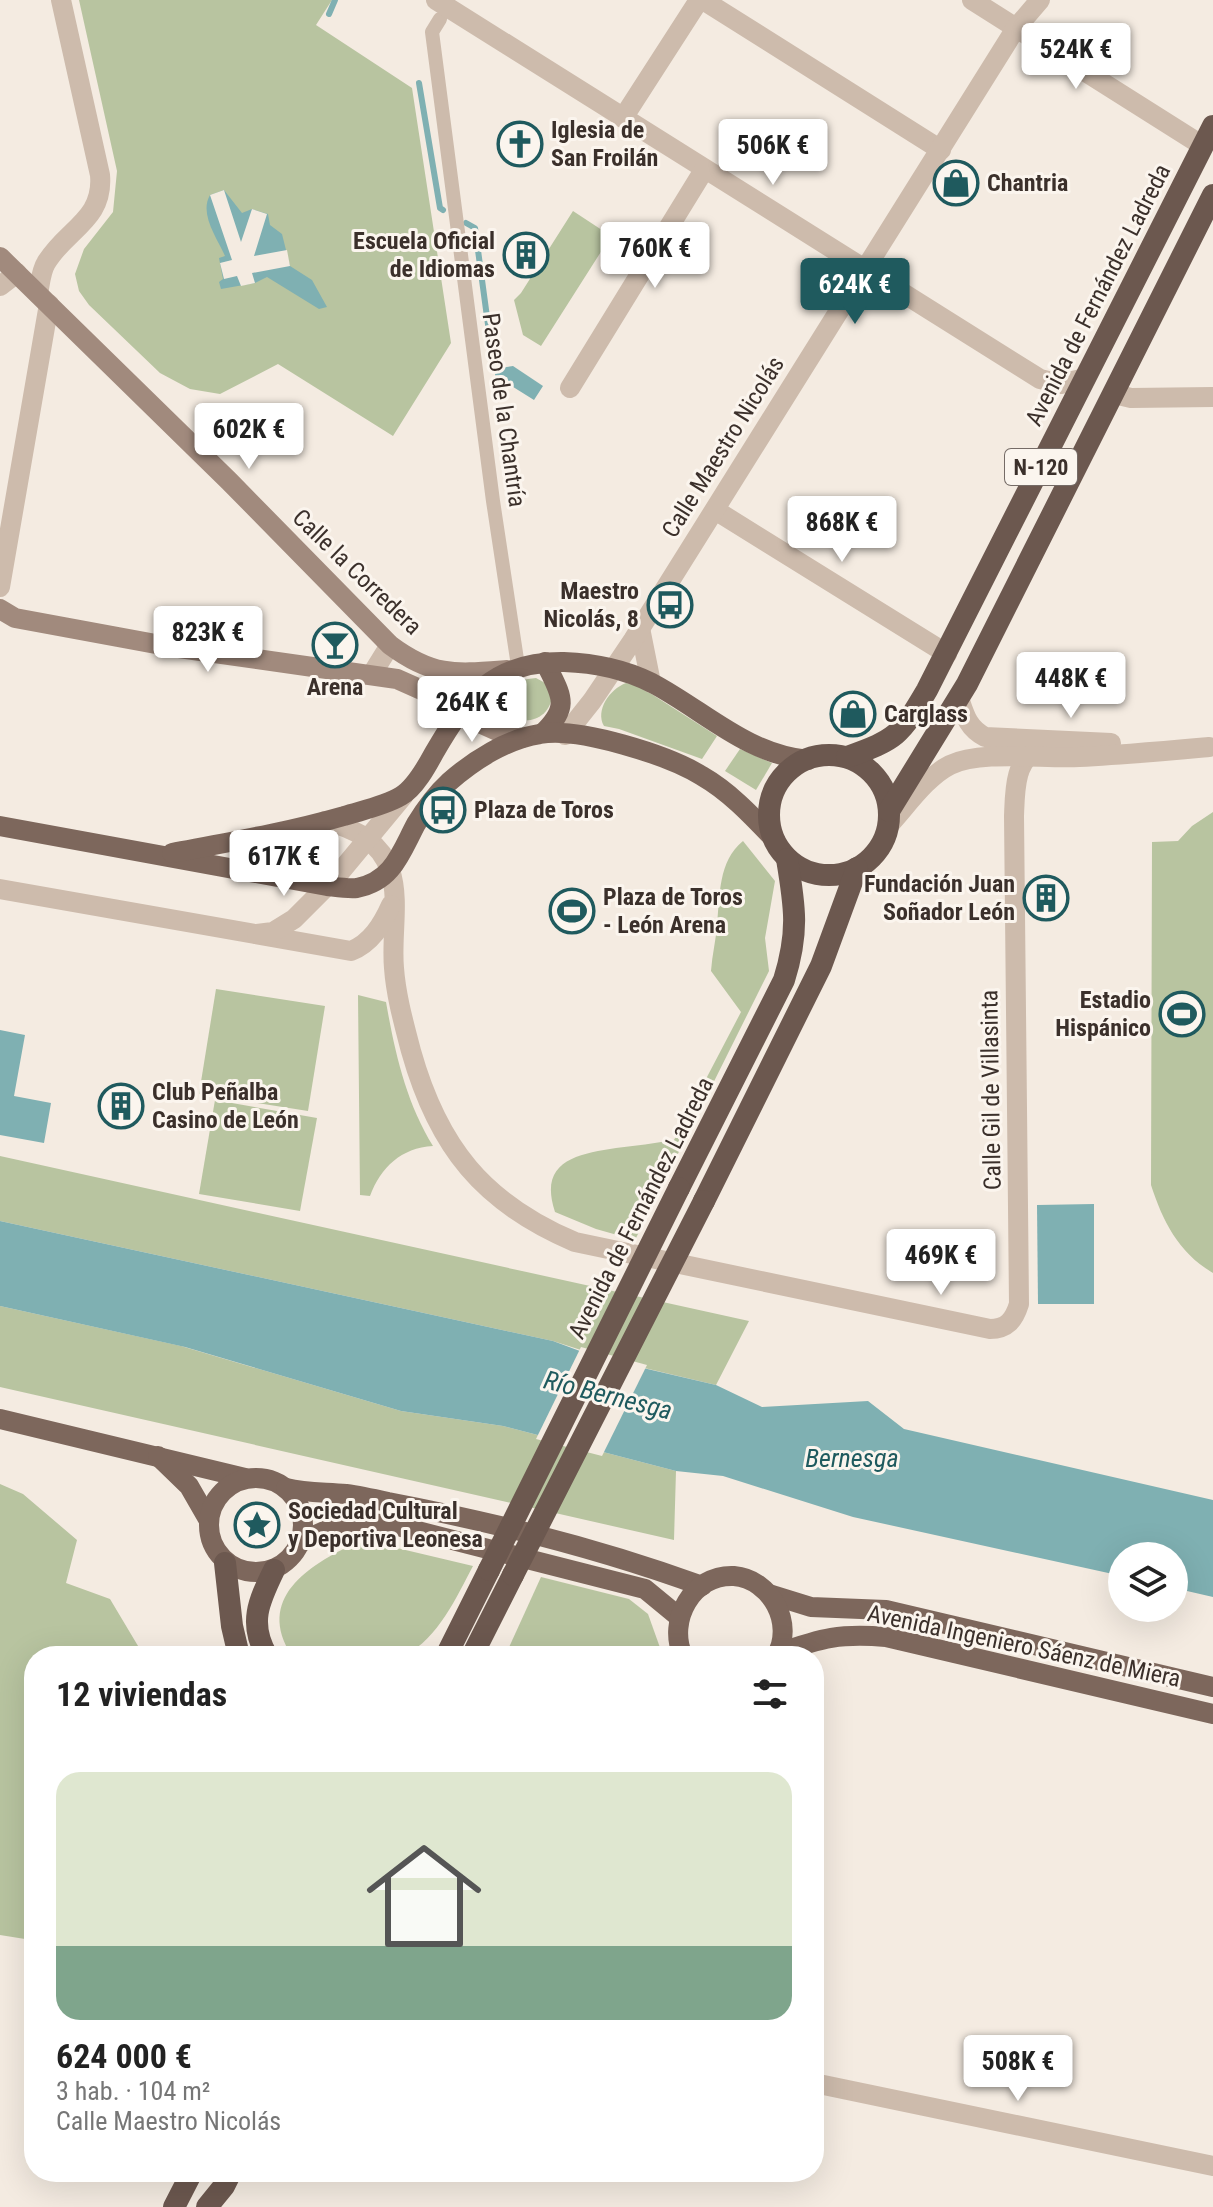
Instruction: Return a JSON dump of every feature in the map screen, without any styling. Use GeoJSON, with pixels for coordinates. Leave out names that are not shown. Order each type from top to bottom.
{"type":"FeatureCollection","features":[{"type":"Feature","properties":{"kind":"highway","name":"Avenida de Fernández Ladreda"},"geometry":{"type":"LineString","coordinates":[[847,757],[888,742],[901,731],[947,654],[1208,136]]}},
{"type":"Feature","properties":{"kind":"highway","name":"N-120"},"geometry":{"type":"LineString","coordinates":[[477,1646],[821,966],[857,868],[872,858],[889,819],[959,698],[1213,195]]}},
{"type":"Feature","properties":{"kind":"highway","name":"N-120"},"geometry":{"type":"LineString","coordinates":[[808,760],[828,755],[847,757]]}},
{"type":"Feature","properties":{"kind":"highway"},"geometry":{"type":"LineString","coordinates":[[847,757],[877,779],[886,794],[889,819]]}},
{"type":"Feature","properties":{"kind":"highway"},"geometry":{"type":"LineString","coordinates":[[808,760],[789,769],[774,791],[769,811],[781,850],[804,869],[822,874],[840,874],[857,868]]}},
{"type":"Feature","properties":{"kind":"highway","name":"Avenida de Fernández Ladreda"},"geometry":{"type":"LineString","coordinates":[[451,1646],[784,980],[792,955],[796,912],[781,850]]}},
{"type":"Feature","properties":{"kind":"highway"},"geometry":{"type":"LineString","coordinates":[[225,1563],[237,1646]]}},
{"type":"Feature","properties":{"kind":"highway"},"geometry":{"type":"LineString","coordinates":[[261,1646],[256,1621],[259,1599],[274,1570]]}},
{"type":"Feature","properties":{"kind":"highway"},"geometry":{"type":"LineString","coordinates":[[437,1646],[472,1604]]}},
{"type":"Feature","properties":{"kind":"highway"},"geometry":{"type":"LineString","coordinates":[[488,1646],[493,1615]]}},
{"type":"Feature","properties":{"kind":"highway"},"geometry":{"type":"LineString","coordinates":[[174,2207],[187,2182]]}},
{"type":"Feature","properties":{"kind":"highway"},"geometry":{"type":"LineString","coordinates":[[199,2207],[211,2182]]}},
{"type":"Feature","properties":{"kind":"highway"},"geometry":{"type":"LineString","coordinates":[[207,2207],[226,2182]]}},
{"type":"Feature","properties":{"kind":"main road","name":"Calle la Corredera"},"geometry":{"type":"LineString","coordinates":[[0,257],[390,645],[412,661],[432,669],[459,673],[545,662],[597,664],[614,668],[651,683],[741,739],[768,752],[808,760]]}},
{"type":"Feature","properties":{"kind":"main road"},"geometry":{"type":"LineString","coordinates":[[0,609],[15,618],[172,647],[397,679],[424,691],[449,709],[497,731],[522,738]]}},
{"type":"Feature","properties":{"kind":"main road"},"geometry":{"type":"LineString","coordinates":[[543,733],[557,720],[561,710],[559,691],[545,662]]}},
{"type":"Feature","properties":{"kind":"main road"},"geometry":{"type":"LineString","coordinates":[[160,855],[305,828],[404,795],[428,764],[449,709],[470,699],[512,668]]}},
{"type":"Feature","properties":{"kind":"main road"},"geometry":{"type":"LineString","coordinates":[[0,826],[327,886],[355,888],[375,882],[390,871],[431,801],[449,782],[490,753],[522,738],[543,733],[609,740],[702,776],[742,807],[781,850]]}},
{"type":"Feature","properties":{"kind":"main road"},"geometry":{"type":"LineString","coordinates":[[0,1419],[245,1478],[261,1477],[305,1493],[349,1495],[422,1510],[651,1567],[702,1586],[688,1599],[679,1617],[677,1632],[680,1646]]}},
{"type":"Feature","properties":{"kind":"main road"},"geometry":{"type":"LineString","coordinates":[[158,1456],[189,1486],[208,1519],[212,1543],[225,1563],[246,1571],[274,1570],[287,1561],[300,1543],[327,1528],[354,1522],[394,1525],[645,1589],[679,1617]]}},
{"type":"Feature","properties":{"kind":"main road"},"geometry":{"type":"LineString","coordinates":[[208,1519],[223,1490],[245,1478]]}},
{"type":"Feature","properties":{"kind":"main road"},"geometry":{"type":"LineString","coordinates":[[286,1488],[301,1512],[300,1543]]}},
{"type":"Feature","properties":{"kind":"main road","name":"Avenida Ingeniero Sáenz de Miera"},"geometry":{"type":"LineString","coordinates":[[702,1586],[733,1576],[752,1582],[769,1594],[811,1607],[886,1610],[1213,1687]]}},
{"type":"Feature","properties":{"kind":"main road"},"geometry":{"type":"LineString","coordinates":[[769,1594],[777,1606],[784,1628],[780,1646]]}},
{"type":"Feature","properties":{"kind":"main road","name":"Avenida Ingeniero Sáenz de Miera"},"geometry":{"type":"LineString","coordinates":[[800,1646],[822,1638],[854,1634],[886,1637],[1213,1714]]}},
{"type":"Feature","properties":{"kind":"street"},"geometry":{"type":"LineString","coordinates":[[0,587],[43,299],[45,265],[97,205],[102,190],[61,0]]}},
{"type":"Feature","properties":{"kind":"street"},"geometry":{"type":"LineString","coordinates":[[623,118],[701,0],[941,150]]}},
{"type":"Feature","properties":{"kind":"street"},"geometry":{"type":"LineString","coordinates":[[972,0],[1208,136]]}},
{"type":"Feature","properties":{"kind":"street","name":"Calle Maestro Nicolás"},"geometry":{"type":"LineString","coordinates":[[565,735],[636,634],[1016,28],[1040,0]]}},
{"type":"Feature","properties":{"kind":"street"},"geometry":{"type":"LineString","coordinates":[[438,10],[623,118],[1040,379],[1061,384],[1085,378]]}},
{"type":"Feature","properties":{"kind":"street","name":"Paseo de la Chantría"},"geometry":{"type":"LineString","coordinates":[[438,10],[432,32],[512,668]]}},
{"type":"Feature","properties":{"kind":"street"},"geometry":{"type":"LineString","coordinates":[[570,388],[704,170]]}},
{"type":"Feature","properties":{"kind":"street"},"geometry":{"type":"LineString","coordinates":[[0,286],[17,273]]}},
{"type":"Feature","properties":{"kind":"street"},"geometry":{"type":"LineString","coordinates":[[1114,394],[1131,398],[1213,397]]}},
{"type":"Feature","properties":{"kind":"street"},"geometry":{"type":"LineString","coordinates":[[715,510],[947,654]]}},
{"type":"Feature","properties":{"kind":"street"},"geometry":{"type":"LineString","coordinates":[[636,634],[651,683]]}},
{"type":"Feature","properties":{"kind":"street"},"geometry":{"type":"LineString","coordinates":[[372,674],[390,645]]}},
{"type":"Feature","properties":{"kind":"street"},"geometry":{"type":"LineString","coordinates":[[959,698],[966,720],[974,731],[985,737],[1211,747]]}},
{"type":"Feature","properties":{"kind":"street"},"geometry":{"type":"LineString","coordinates":[[1026,758],[1034,751],[1047,747],[1127,748],[1142,744]]}},
{"type":"Feature","properties":{"kind":"street"},"geometry":{"type":"LineString","coordinates":[[889,819],[947,766],[964,760],[1081,757],[1211,747]]}},
{"type":"Feature","properties":{"kind":"street","name":"Calle Gil de Villasinta"},"geometry":{"type":"LineString","coordinates":[[390,871],[394,968],[402,1020],[423,1092],[450,1145],[482,1182],[520,1213],[575,1242],[1000,1329],[1011,1322],[1019,1304],[1014,816],[1016,790],[1026,758]]}},
{"type":"Feature","properties":{"kind":"street"},"geometry":{"type":"LineString","coordinates":[[253,935],[273,932],[294,919],[327,886],[404,795]]}},
{"type":"Feature","properties":{"kind":"street"},"geometry":{"type":"LineString","coordinates":[[325,821],[344,825],[368,839],[381,852],[390,871]]}},
{"type":"Feature","properties":{"kind":"street"},"geometry":{"type":"LineString","coordinates":[[0,889],[351,951],[363,946],[383,924],[393,900]]}},
{"type":"Feature","properties":{"kind":"street"},"geometry":{"type":"LineString","coordinates":[[824,2085],[1213,2166]]}},
{"type":"Feature","properties":{"kind":"green space"},"geometry":{"type":"Polygon","coordinates":[[[79,0],[332,0],[316,25],[412,88],[451,343],[393,436],[278,364],[220,394],[190,389],[160,373],[89,305],[79,291],[75,274],[84,249],[113,212],[117,171],[79,0]]]}},
{"type":"Feature","properties":{"kind":"green space"},"geometry":{"type":"Polygon","coordinates":[[[573,211],[611,236],[541,346],[523,335],[514,300],[573,211]]]}},
{"type":"Feature","properties":{"kind":"green space"},"geometry":{"type":"Polygon","coordinates":[[[536,678],[547,684],[553,694],[544,714],[517,720],[486,711],[483,704],[501,690],[514,683],[536,678]]]}},
{"type":"Feature","properties":{"kind":"green space"},"geometry":{"type":"Polygon","coordinates":[[[626,683],[639,686],[717,736],[702,759],[604,726],[601,713],[606,701],[626,683]]]}},
{"type":"Feature","properties":{"kind":"green space"},"geometry":{"type":"Polygon","coordinates":[[[740,749],[772,763],[756,790],[725,771],[740,749]]]}},
{"type":"Feature","properties":{"kind":"green space","name":"Estadio Hispánico"},"geometry":{"type":"Polygon","coordinates":[[[1213,812],[1213,1273],[1191,1256],[1174,1235],[1151,1185],[1152,842],[1178,841],[1192,826],[1213,812]]]}},
{"type":"Feature","properties":{"kind":"green space"},"geometry":{"type":"Polygon","coordinates":[[[743,841],[775,881],[765,938],[769,971],[635,1240],[596,1229],[555,1212],[552,1181],[564,1163],[601,1150],[674,1140],[741,1012],[711,971],[722,880],[729,858],[743,841]]]}},
{"type":"Feature","properties":{"kind":"green space"},"geometry":{"type":"Polygon","coordinates":[[[216,989],[325,1006],[308,1111],[199,1094],[216,989]]]}},
{"type":"Feature","properties":{"kind":"green space"},"geometry":{"type":"Polygon","coordinates":[[[358,995],[386,1002],[403,1077],[433,1146],[411,1151],[394,1161],[380,1176],[370,1196],[360,1195],[358,995]]]}},
{"type":"Feature","properties":{"kind":"green space"},"geometry":{"type":"Polygon","coordinates":[[[215,1100],[317,1118],[300,1211],[199,1194],[215,1100]]]}},
{"type":"Feature","properties":{"kind":"green space"},"geometry":{"type":"Polygon","coordinates":[[[0,1156],[749,1321],[716,1385],[615,1361],[553,1341],[0,1221],[0,1156]]]}},
{"type":"Feature","properties":{"kind":"green space"},"geometry":{"type":"Polygon","coordinates":[[[0,1306],[181,1346],[401,1411],[503,1426],[676,1471],[674,1540],[0,1387],[0,1306]]]}},
{"type":"Feature","properties":{"kind":"green space"},"geometry":{"type":"Polygon","coordinates":[[[0,1484],[23,1494],[77,1540],[66,1583],[110,1599],[138,1646],[24,1646],[24,1939],[0,1935],[0,1484]]]}},
{"type":"Feature","properties":{"kind":"green space"},"geometry":{"type":"Polygon","coordinates":[[[356,1543],[376,1543],[473,1566],[437,1628],[419,1646],[287,1646],[282,1636],[280,1617],[283,1601],[305,1573],[356,1543]]]}},
{"type":"Feature","properties":{"kind":"green space"},"geometry":{"type":"Polygon","coordinates":[[[541,1577],[629,1599],[648,1614],[659,1646],[510,1646],[541,1577]]]}},
{"type":"Feature","properties":{"kind":"water"},"geometry":{"type":"Polygon","coordinates":[[[224,190],[242,213],[252,209],[268,214],[270,225],[282,234],[290,266],[312,280],[327,307],[319,309],[267,277],[255,283],[221,289],[219,282],[223,279],[219,258],[225,256],[210,226],[207,202],[210,195],[224,190]]]}},
{"type":"Feature","properties":{"kind":"water"},"geometry":{"type":"Polygon","coordinates":[[[513,366],[543,386],[534,400],[510,385],[507,377],[496,379],[494,369],[513,366]]]}},
{"type":"Feature","properties":{"kind":"water"},"geometry":{"type":"Polygon","coordinates":[[[0,1030],[25,1035],[14,1096],[51,1103],[44,1143],[0,1135],[0,1030]]]}},
{"type":"Feature","properties":{"kind":"water"},"geometry":{"type":"Polygon","coordinates":[[[1094,1204],[1094,1304],[1038,1304],[1037,1205],[1094,1204]]]}},
{"type":"Feature","properties":{"kind":"water","name":"Bernesga"},"geometry":{"type":"Polygon","coordinates":[[[0,1221],[553,1341],[596,1357],[716,1385],[762,1407],[868,1401],[904,1429],[1213,1500],[1213,1597],[1188,1591],[1188,1542],[1108,1542],[1108,1573],[853,1517],[723,1476],[676,1471],[503,1426],[401,1411],[185,1347],[0,1306],[0,1221]]]}},
{"type":"Feature","properties":{"kind":"pier"},"geometry":{"type":"Polygon","coordinates":[[[224,190],[241,242],[252,209],[267,214],[254,256],[287,250],[290,266],[252,273],[255,283],[241,286],[237,276],[224,279],[220,263],[232,260],[210,195],[224,190]]]}},
{"type":"Feature","properties":{"kind":"pier"},"geometry":{"type":"Polygon","coordinates":[[[581,1347],[647,1365],[602,1456],[536,1439],[581,1347]]]}},
{"type":"Feature","properties":{"kind":"waterway"},"geometry":{"type":"LineString","coordinates":[[329,14],[335,0]]}},
{"type":"Feature","properties":{"kind":"waterway"},"geometry":{"type":"LineString","coordinates":[[419,83],[440,208],[443,210]]}},
{"type":"Feature","properties":{"kind":"waterway"},"geometry":{"type":"LineString","coordinates":[[466,223],[475,228],[494,369]]}},
{"type":"Feature","properties":{"kind":"place","name":"Iglesia de San Froilán"},"geometry":{"type":"Point","coordinates":[520,144]}},
{"type":"Feature","properties":{"kind":"place","name":"Chantria"},"geometry":{"type":"Point","coordinates":[956,183]}},
{"type":"Feature","properties":{"kind":"place","name":"Escuela Oficial de Idiomas"},"geometry":{"type":"Point","coordinates":[526,255]}},
{"type":"Feature","properties":{"kind":"place","name":"Maestro Nicolás, 8"},"geometry":{"type":"Point","coordinates":[670,605]}},
{"type":"Feature","properties":{"kind":"place","name":"Arena"},"geometry":{"type":"Point","coordinates":[335,645]}},
{"type":"Feature","properties":{"kind":"place","name":"Carglass"},"geometry":{"type":"Point","coordinates":[853,714]}},
{"type":"Feature","properties":{"kind":"place","name":"Plaza de Toros"},"geometry":{"type":"Point","coordinates":[443,810]}},
{"type":"Feature","properties":{"kind":"place","name":"Fundación Juan Soñador León"},"geometry":{"type":"Point","coordinates":[1046,898]}},
{"type":"Feature","properties":{"kind":"place","name":"Plaza de Toros - León Arena"},"geometry":{"type":"Point","coordinates":[572,911]}},
{"type":"Feature","properties":{"kind":"place","name":"Estadio Hispánico"},"geometry":{"type":"Point","coordinates":[1182,1014]}},
{"type":"Feature","properties":{"kind":"place","name":"Club Peñalba Casino de León"},"geometry":{"type":"Point","coordinates":[121,1106]}},
{"type":"Feature","properties":{"kind":"place","name":"Sociedad Cultural y Deportiva Leonesa"},"geometry":{"type":"Point","coordinates":[257,1525]}},
{"type":"Feature","properties":{"kind":"water label","name":"Río Bernesga"},"geometry":{"type":"Point","coordinates":[608,1395]}}]}
